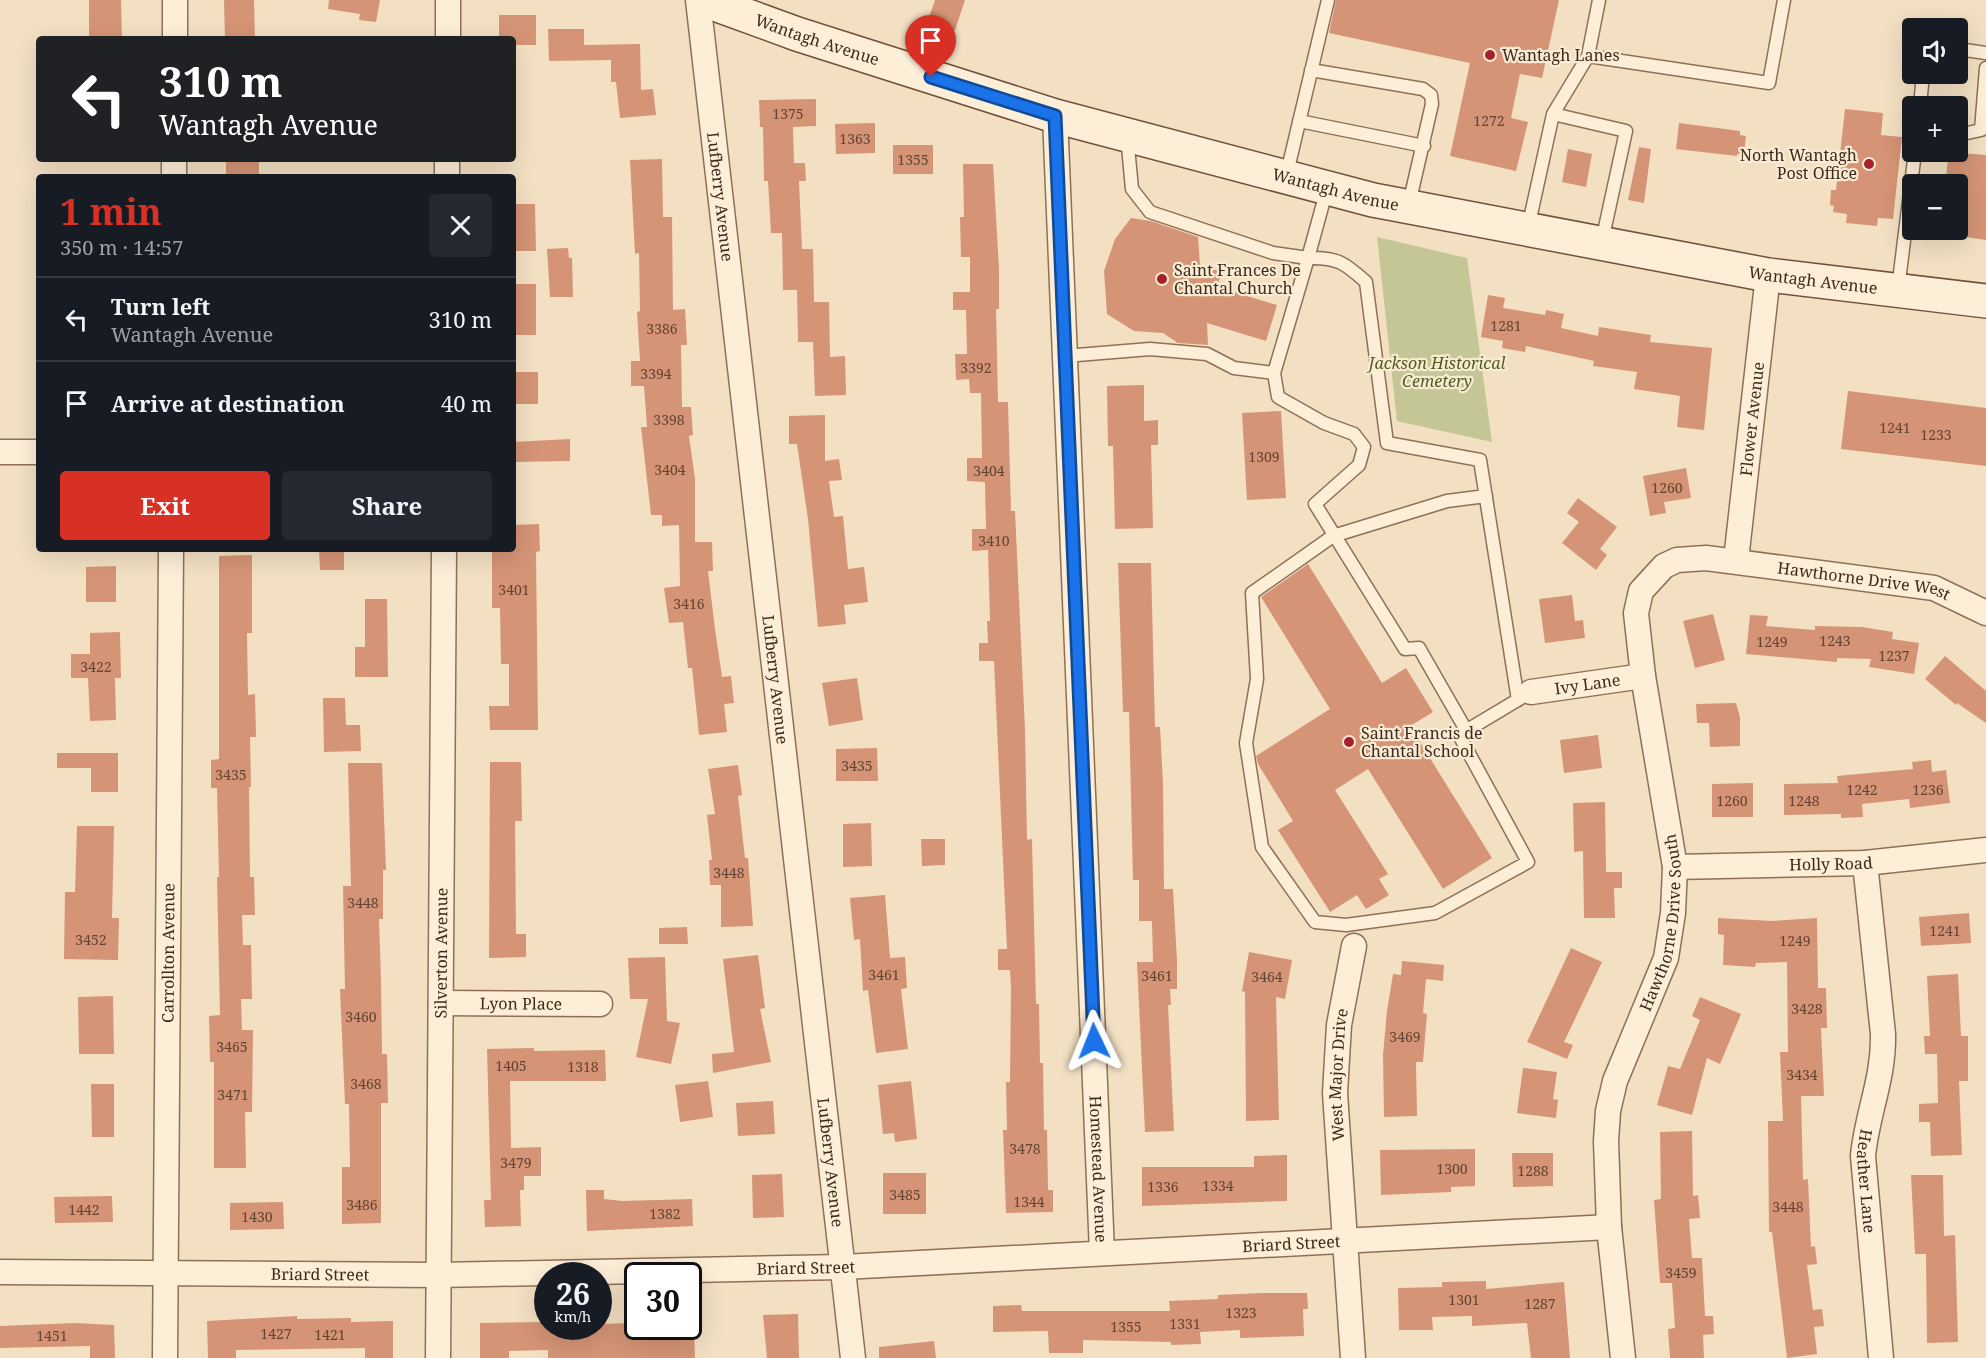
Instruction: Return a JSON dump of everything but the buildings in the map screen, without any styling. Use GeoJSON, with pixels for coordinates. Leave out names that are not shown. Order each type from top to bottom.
{"type":"FeatureCollection","features":[{"type":"Feature","properties":{"kind":"main road","name":"Wantagh Avenue"},"geometry":{"type":"LineString","coordinates":[[704,0],[797,34],[1055,116],[1408,208],[1768,275],[1986,301]]}},
{"type":"Feature","properties":{"kind":"street"},"geometry":{"type":"LineString","coordinates":[[175,0],[175,36]]}},
{"type":"Feature","properties":{"kind":"street"},"geometry":{"type":"LineString","coordinates":[[448,0],[448,36]]}},
{"type":"Feature","properties":{"kind":"street","name":"Lufberry Avenue"},"geometry":{"type":"LineString","coordinates":[[698,0],[853,1358]]}},
{"type":"Feature","properties":{"kind":"street","name":"Homestead Avenue"},"geometry":{"type":"LineString","coordinates":[[1055,116],[1102,1253]]}},
{"type":"Feature","properties":{"kind":"street","name":"Flower Avenue"},"geometry":{"type":"LineString","coordinates":[[1736,560],[1768,275]]}},
{"type":"Feature","properties":{"kind":"street"},"geometry":{"type":"LineString","coordinates":[[0,452],[36,452]]}},
{"type":"Feature","properties":{"kind":"street","name":"Carrollton Avenue"},"geometry":{"type":"LineString","coordinates":[[165,1358],[171,552]]}},
{"type":"Feature","properties":{"kind":"street","name":"Silverton Avenue"},"geometry":{"type":"LineString","coordinates":[[438,1358],[444,552]]}},
{"type":"Feature","properties":{"kind":"street","name":"Hawthorne Drive South"},"geometry":{"type":"LineString","coordinates":[[1623,1358],[1609,1227],[1606,1141],[1608,1111],[1615,1081],[1666,957],[1673,913],[1676,867],[1643,676],[1636,613],[1641,591],[1664,566],[1677,560],[1736,560]]}},
{"type":"Feature","properties":{"kind":"street","name":"Hawthorne Drive West"},"geometry":{"type":"LineString","coordinates":[[1736,560],[1934,588],[1986,614]]}},
{"type":"Feature","properties":{"kind":"street","name":"Ivy Lane"},"geometry":{"type":"LineString","coordinates":[[1525,696],[1643,676]]}},
{"type":"Feature","properties":{"kind":"street","name":"Holly Road"},"geometry":{"type":"LineString","coordinates":[[1676,867],[1865,863],[1986,849]]}},
{"type":"Feature","properties":{"kind":"street","name":"Heather Lane"},"geometry":{"type":"LineString","coordinates":[[1865,863],[1884,1062],[1878,1090],[1866,1126],[1863,1156],[1881,1358]]}},
{"type":"Feature","properties":{"kind":"street","name":"West Major Drive"},"geometry":{"type":"LineString","coordinates":[[1353,1358],[1344,1240],[1336,1060],[1339,1025],[1354,946]]}},
{"type":"Feature","properties":{"kind":"street","name":"Lyon Place"},"geometry":{"type":"LineString","coordinates":[[441,1003],[600,1004]]}},
{"type":"Feature","properties":{"kind":"street","name":"Briard Street"},"geometry":{"type":"LineString","coordinates":[[0,1272],[439,1275],[843,1267],[1609,1227]]}},
{"type":"Feature","properties":{"kind":"lane"},"geometry":{"type":"LineString","coordinates":[[1286,178],[1328,0]]}},
{"type":"Feature","properties":{"kind":"lane"},"geometry":{"type":"LineString","coordinates":[[1527,230],[1553,114],[1588,56],[1599,0]]}},
{"type":"Feature","properties":{"kind":"lane"},"geometry":{"type":"LineString","coordinates":[[1588,56],[1768,83],[1784,0]]}},
{"type":"Feature","properties":{"kind":"lane"},"geometry":{"type":"LineString","coordinates":[[1968,50],[1986,53]]}},
{"type":"Feature","properties":{"kind":"lane"},"geometry":{"type":"LineString","coordinates":[[1968,133],[1981,130],[1986,68]]}},
{"type":"Feature","properties":{"kind":"lane"},"geometry":{"type":"LineString","coordinates":[[1311,70],[1423,89],[1431,94],[1432,104],[1424,146],[1408,208]]}},
{"type":"Feature","properties":{"kind":"lane"},"geometry":{"type":"LineString","coordinates":[[1553,114],[1626,130],[1601,244]]}},
{"type":"Feature","properties":{"kind":"lane"},"geometry":{"type":"LineString","coordinates":[[1299,121],[1424,146]]}},
{"type":"Feature","properties":{"kind":"lane"},"geometry":{"type":"LineString","coordinates":[[1127,135],[1132,189],[1150,212],[1273,252],[1308,258],[1333,258],[1349,266],[1366,282],[1387,443],[1480,460],[1525,696],[1459,735],[1528,862],[1435,913],[1346,925],[1315,922],[1262,847],[1246,742],[1257,679],[1252,593],[1333,536],[1447,501],[1486,496]]}},
{"type":"Feature","properties":{"kind":"lane"},"geometry":{"type":"LineString","coordinates":[[1898,291],[1913,162]]}},
{"type":"Feature","properties":{"kind":"lane"},"geometry":{"type":"LineString","coordinates":[[1328,188],[1274,373],[1278,396],[1324,423],[1354,434],[1364,447],[1359,465],[1315,504],[1406,649],[1419,648],[1466,730]]}},
{"type":"Feature","properties":{"kind":"lane"},"geometry":{"type":"LineString","coordinates":[[1065,356],[1150,349],[1207,354],[1234,368],[1274,373]]}},
{"type":"Feature","properties":{"kind":"green space","name":"Jackson Historical Cemetery"},"geometry":{"type":"Polygon","coordinates":[[[1377,237],[1467,258],[1492,442],[1397,421],[1377,237]]]}},
{"type":"Feature","properties":{"kind":"place","name":"Wantagh Lanes"},"geometry":{"type":"Point","coordinates":[1490,55]}},
{"type":"Feature","properties":{"kind":"place","name":"North Wantagh Post Office"},"geometry":{"type":"Point","coordinates":[1869,164]}},
{"type":"Feature","properties":{"kind":"place","name":"Saint Frances De Chantal Church"},"geometry":{"type":"Point","coordinates":[1162,279]}},
{"type":"Feature","properties":{"kind":"place","name":"Saint Francis de Chantal School"},"geometry":{"type":"Point","coordinates":[1349,742]}},
{"type":"Feature","properties":{"kind":"route"},"geometry":{"type":"LineString","coordinates":[[931,77],[1055,116],[1094,1041]]}}]}
